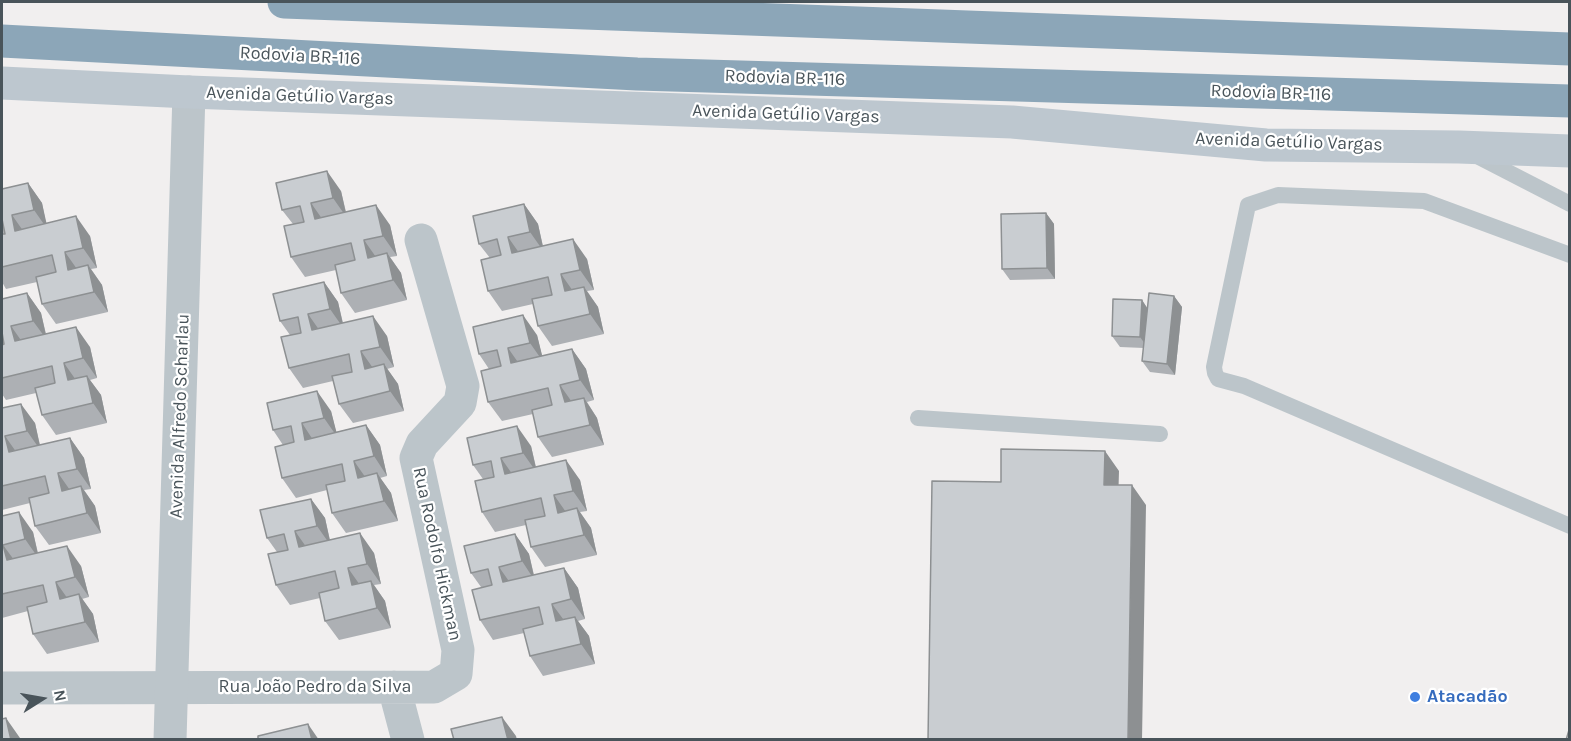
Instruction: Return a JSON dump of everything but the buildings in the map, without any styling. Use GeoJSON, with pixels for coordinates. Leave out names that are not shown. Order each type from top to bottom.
{"type":"FeatureCollection","features":[{"type":"Feature","properties":{"kind":"highway"},"geometry":{"type":"LineString","coordinates":[[284,2],[1569,50]]}},
{"type":"Feature","properties":{"kind":"highway","name":"Rodovia BR-116"},"geometry":{"type":"LineString","coordinates":[[2,41],[637,74],[1569,101]]}},
{"type":"Feature","properties":{"kind":"main road","name":"Avenida Getúlio Vargas"},"geometry":{"type":"LineString","coordinates":[[2,83],[1012,122],[1266,145],[1459,147],[1569,151]]}},
{"type":"Feature","properties":{"kind":"street","name":"Avenida Alfredo Scharlau"},"geometry":{"type":"LineString","coordinates":[[170,740],[189,92]]}},
{"type":"Feature","properties":{"kind":"street","name":"Rua Rodolfo Hickman"},"geometry":{"type":"LineString","coordinates":[[421,240],[463,386],[460,403],[422,444],[416,458],[458,650],[456,674]]}},
{"type":"Feature","properties":{"kind":"street","name":"Rua João Pedro da Silva"},"geometry":{"type":"LineString","coordinates":[[2,688],[434,687],[456,674]]}},
{"type":"Feature","properties":{"kind":"street"},"geometry":{"type":"LineString","coordinates":[[394,687],[408,740]]}},
{"type":"Feature","properties":{"kind":"lane"},"geometry":{"type":"LineString","coordinates":[[1459,147],[1569,204]]}},
{"type":"Feature","properties":{"kind":"lane"},"geometry":{"type":"LineString","coordinates":[[1569,255],[1424,201],[1278,195],[1248,205],[1214,367],[1218,379],[1244,386],[1569,526]]}},
{"type":"Feature","properties":{"kind":"lane"},"geometry":{"type":"LineString","coordinates":[[918,418],[1160,434]]}},
{"type":"Feature","properties":{"kind":"place","name":"Atacadão"},"geometry":{"type":"Point","coordinates":[1415,697]}}]}
